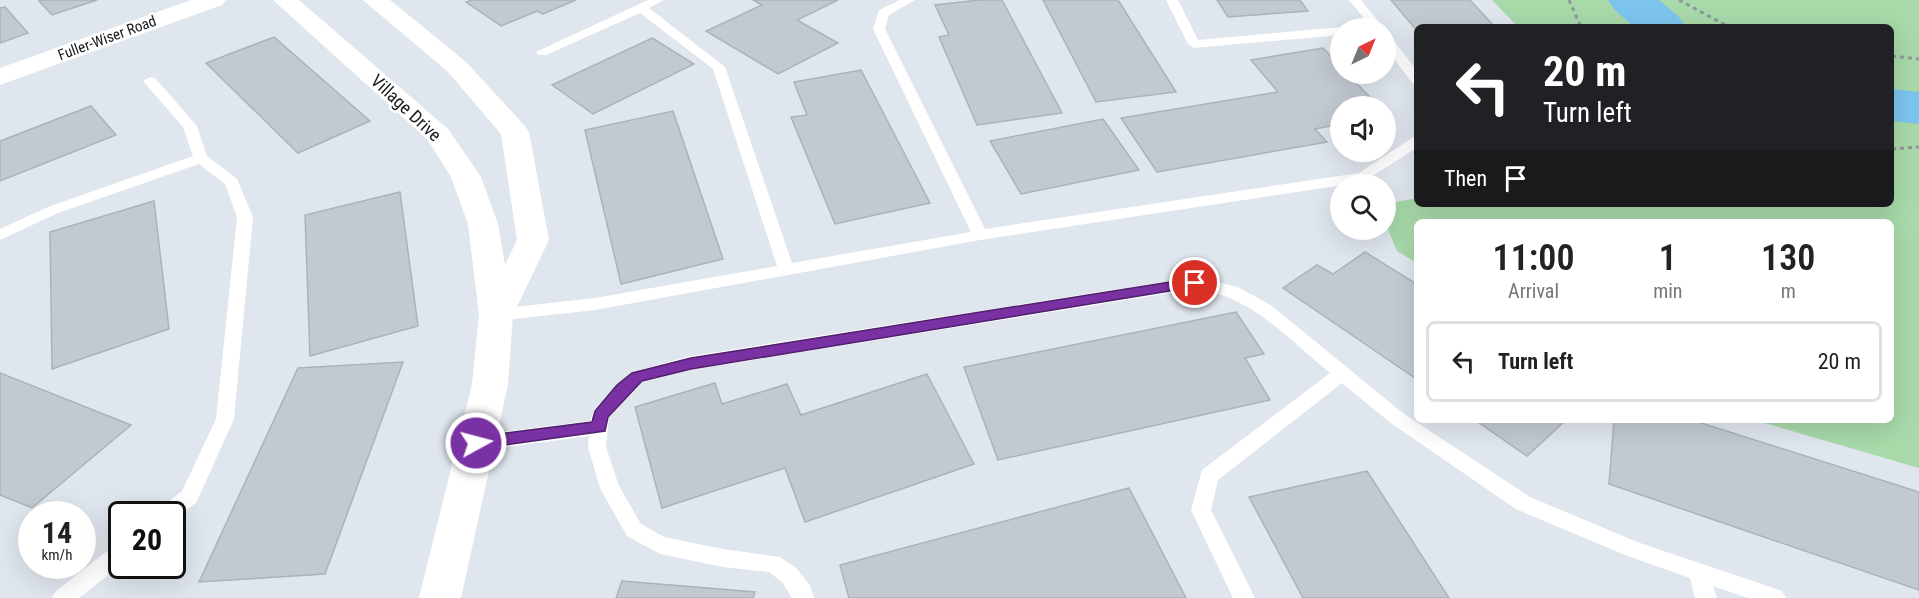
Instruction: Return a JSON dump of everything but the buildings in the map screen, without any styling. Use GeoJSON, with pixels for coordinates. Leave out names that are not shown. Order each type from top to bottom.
{"type":"FeatureCollection","features":[{"type":"Feature","properties":{"kind":"street","name":"Fuller-Wiser Road"},"geometry":{"type":"LineString","coordinates":[[0,76],[214,0]]}},
{"type":"Feature","properties":{"kind":"street","name":"Village Drive"},"geometry":{"type":"LineString","coordinates":[[285,0],[438,135],[466,177],[483,224],[496,315],[490,384],[440,598]]}},
{"type":"Feature","properties":{"kind":"street","name":"Village Drive"},"geometry":{"type":"LineString","coordinates":[[375,0],[457,67],[515,132],[533,240],[496,315]]}},
{"type":"Feature","properties":{"kind":"lane"},"geometry":{"type":"LineString","coordinates":[[542,52],[658,0]]}},
{"type":"Feature","properties":{"kind":"lane"},"geometry":{"type":"LineString","coordinates":[[909,0],[883,14],[879,29],[980,235]]}},
{"type":"Feature","properties":{"kind":"lane"},"geometry":{"type":"LineString","coordinates":[[1172,0],[1194,44],[1330,32]]}},
{"type":"Feature","properties":{"kind":"lane"},"geometry":{"type":"LineString","coordinates":[[1355,0],[1369,18]]}},
{"type":"Feature","properties":{"kind":"lane"},"geometry":{"type":"LineString","coordinates":[[641,8],[719,67],[786,270]]}},
{"type":"Feature","properties":{"kind":"lane"},"geometry":{"type":"LineString","coordinates":[[1396,52],[1414,76]]}},
{"type":"Feature","properties":{"kind":"lane"},"geometry":{"type":"LineString","coordinates":[[150,81],[190,126],[201,158],[232,182],[245,217],[225,419],[189,497],[184,501]]}},
{"type":"Feature","properties":{"kind":"lane"},"geometry":{"type":"LineString","coordinates":[[496,315],[595,304],[980,235],[1363,177],[1414,142]]}},
{"type":"Feature","properties":{"kind":"lane"},"geometry":{"type":"LineString","coordinates":[[0,235],[53,210],[201,158]]}},
{"type":"Feature","properties":{"kind":"lane"},"geometry":{"type":"LineString","coordinates":[[803,598],[803,592],[789,575],[773,563],[723,558],[660,545],[634,530],[610,488],[597,447],[600,415],[637,377],[691,363],[1195,283],[1219,285],[1243,295],[1266,310],[1398,419],[1523,503],[1632,549],[1775,598]]}},
{"type":"Feature","properties":{"kind":"lane"},"geometry":{"type":"LineString","coordinates":[[1244,598],[1201,510],[1209,476],[1343,373]]}},
{"type":"Feature","properties":{"kind":"lane"},"geometry":{"type":"LineString","coordinates":[[476,443],[599,427]]}},
{"type":"Feature","properties":{"kind":"lane"},"geometry":{"type":"LineString","coordinates":[[63,598],[108,562]]}},
{"type":"Feature","properties":{"kind":"lane"},"geometry":{"type":"LineString","coordinates":[[1699,572],[1706,598]]}},
{"type":"Feature","properties":{"kind":"path"},"geometry":{"type":"LineString","coordinates":[[1569,0],[1580,24]]}},
{"type":"Feature","properties":{"kind":"path"},"geometry":{"type":"LineString","coordinates":[[1679,0],[1723,24]]}},
{"type":"Feature","properties":{"kind":"path"},"geometry":{"type":"LineString","coordinates":[[1894,56],[1919,59]]}},
{"type":"Feature","properties":{"kind":"path"},"geometry":{"type":"LineString","coordinates":[[1894,148],[1919,147]]}},
{"type":"Feature","properties":{"kind":"green space"},"geometry":{"type":"Polygon","coordinates":[[[1492,0],[1919,0],[1919,468],[1764,423],[1894,423],[1894,219],[1414,219],[1414,261],[1397,251],[1392,240],[1396,240],[1396,202],[1414,199],[1414,207],[1894,207],[1894,24],[1515,24],[1492,0]]]}},
{"type":"Feature","properties":{"kind":"waterway"},"geometry":{"type":"LineString","coordinates":[[1631,0],[1659,24]]}},
{"type":"Feature","properties":{"kind":"waterway"},"geometry":{"type":"LineString","coordinates":[[1894,105],[1919,108]]}},
{"type":"Feature","properties":{"kind":"route"},"geometry":{"type":"LineString","coordinates":[[476,443],[599,427],[600,415],[637,377],[691,363],[1195,283]]}}]}
